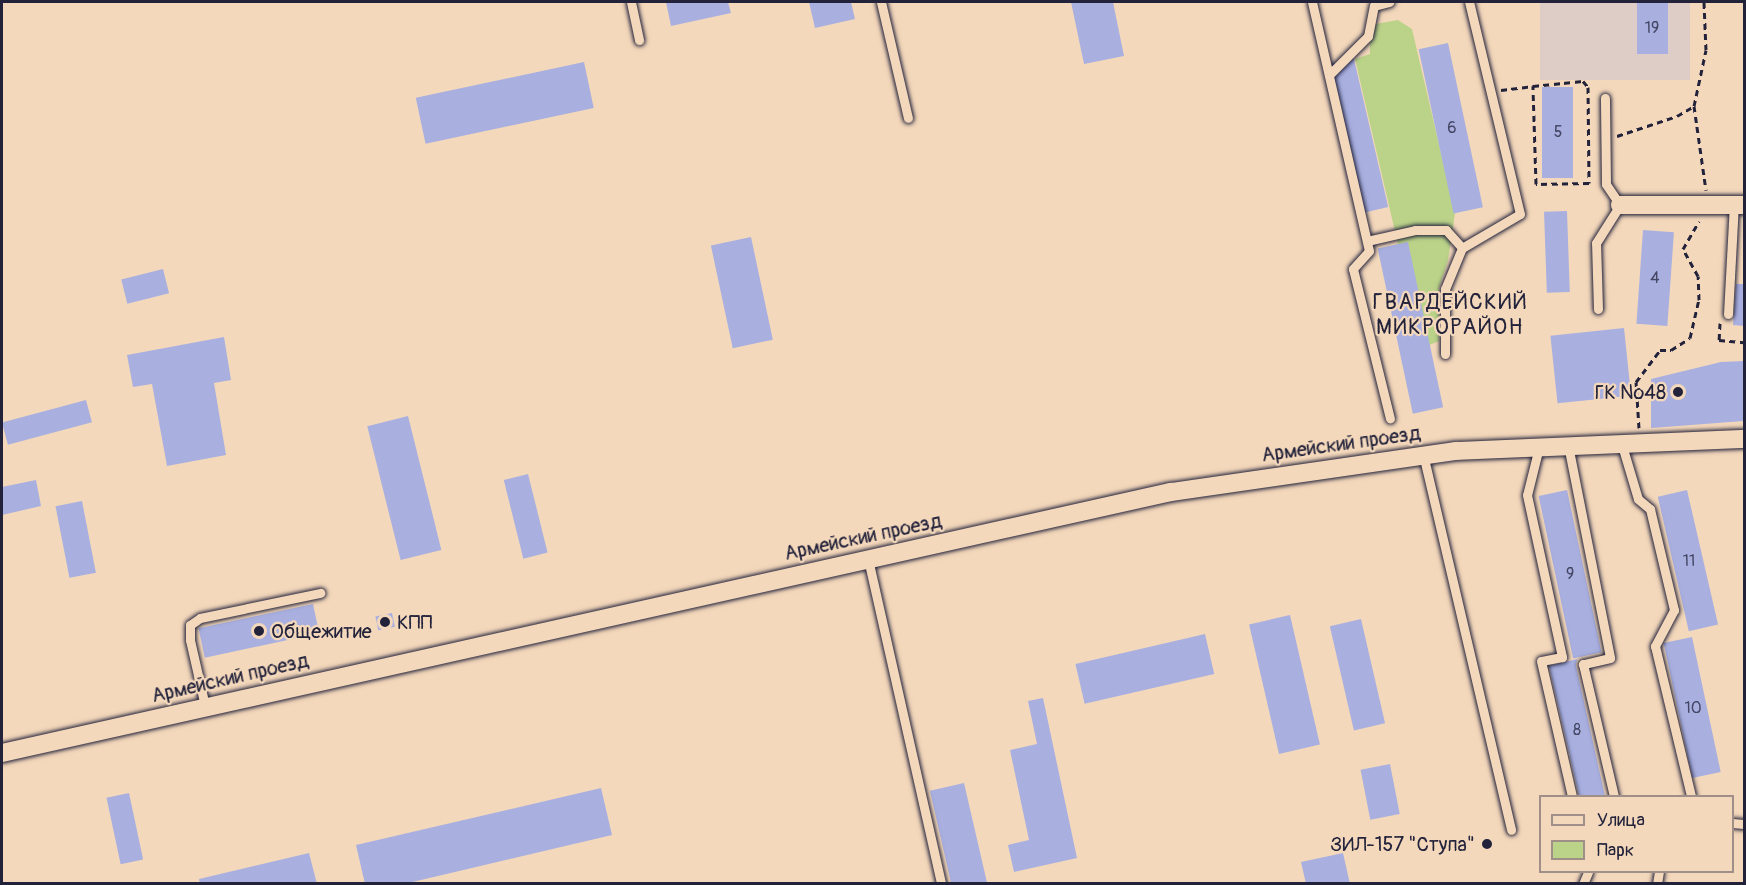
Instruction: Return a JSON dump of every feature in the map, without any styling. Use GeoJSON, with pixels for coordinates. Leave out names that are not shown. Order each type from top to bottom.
{"type":"FeatureCollection","features":[{"type":"Feature","properties":{"kind":"street"},"geometry":{"type":"LineString","coordinates":[[1620,204],[1739,205]]}},
{"type":"Feature","properties":{"kind":"street","name":"Армейский проезд"},"geometry":{"type":"LineString","coordinates":[[2,753],[1171,492],[1423,454],[1621,442],[1744,439]]}},
{"type":"Feature","properties":{"kind":"lane"},"geometry":{"type":"LineString","coordinates":[[631,2],[639,40]]}},
{"type":"Feature","properties":{"kind":"lane"},"geometry":{"type":"LineString","coordinates":[[881,2],[908,118]]}},
{"type":"Feature","properties":{"kind":"lane"},"geometry":{"type":"LineString","coordinates":[[1312,2],[1369,251],[1353,269],[1390,419]]}},
{"type":"Feature","properties":{"kind":"lane"},"geometry":{"type":"LineString","coordinates":[[1329,75],[1368,36],[1374,6],[1389,2]]}},
{"type":"Feature","properties":{"kind":"lane"},"geometry":{"type":"LineString","coordinates":[[1445,354],[1444,289],[1462,248],[1520,214],[1469,2]]}},
{"type":"Feature","properties":{"kind":"lane"},"geometry":{"type":"LineString","coordinates":[[1598,309],[1596,243],[1620,204],[1606,184],[1605,98]]}},
{"type":"Feature","properties":{"kind":"lane"},"geometry":{"type":"LineString","coordinates":[[1728,314],[1739,205]]}},
{"type":"Feature","properties":{"kind":"lane"},"geometry":{"type":"LineString","coordinates":[[1367,241],[1415,230],[1446,230],[1462,248]]}},
{"type":"Feature","properties":{"kind":"lane"},"geometry":{"type":"LineString","coordinates":[[1621,442],[1638,499],[1650,509],[1674,610],[1655,646],[1691,795]]}},
{"type":"Feature","properties":{"kind":"lane"},"geometry":{"type":"LineString","coordinates":[[1568,445],[1610,658],[1583,664],[1614,795]]}},
{"type":"Feature","properties":{"kind":"lane"},"geometry":{"type":"LineString","coordinates":[[1539,447],[1527,495],[1562,657],[1541,661],[1572,795]]}},
{"type":"Feature","properties":{"kind":"lane"},"geometry":{"type":"LineString","coordinates":[[1423,454],[1511,830]]}},
{"type":"Feature","properties":{"kind":"lane"},"geometry":{"type":"LineString","coordinates":[[867,559],[941,884]]}},
{"type":"Feature","properties":{"kind":"lane"},"geometry":{"type":"LineString","coordinates":[[205,706],[190,640],[190,625],[200,618],[320,593]]}},
{"type":"Feature","properties":{"kind":"path"},"geometry":{"type":"LineString","coordinates":[[1640,442],[1636,382],[1660,350],[1671,350],[1690,338],[1699,300],[1698,276],[1683,249],[1708,204],[1694,106],[1706,50],[1704,2]]}},
{"type":"Feature","properties":{"kind":"path"},"geometry":{"type":"LineString","coordinates":[[1491,91],[1533,86],[1582,81],[1588,87],[1589,183],[1536,184],[1533,86]]}},
{"type":"Feature","properties":{"kind":"path"},"geometry":{"type":"LineString","coordinates":[[1589,151],[1635,129],[1677,116],[1694,106]]}},
{"type":"Feature","properties":{"kind":"shaded area"},"geometry":{"type":"Polygon","coordinates":[[[1540,2],[1690,2],[1690,80],[1540,80],[1540,2]]]}},
{"type":"Feature","properties":{"kind":"green space"},"geometry":{"type":"Polygon","coordinates":[[[1398,20],[1412,29],[1455,213],[1448,260],[1439,288],[1439,341],[1422,348],[1355,59],[1370,54],[1370,25],[1398,20]]]}},
{"type":"Feature","properties":{"kind":"building"},"geometry":{"type":"Polygon","coordinates":[[[666,2],[728,2],[731,13],[671,26],[666,2]]]}},
{"type":"Feature","properties":{"kind":"building"},"geometry":{"type":"Polygon","coordinates":[[[809,2],[851,2],[855,19],[815,28],[809,2]]]}},
{"type":"Feature","properties":{"kind":"building"},"geometry":{"type":"Polygon","coordinates":[[[1071,2],[1113,2],[1124,56],[1084,64],[1071,2]]]}},
{"type":"Feature","properties":{"kind":"building"},"geometry":{"type":"Polygon","coordinates":[[[1637,2],[1668,2],[1668,54],[1637,54],[1637,2]]]}},
{"type":"Feature","properties":{"kind":"building"},"geometry":{"type":"Polygon","coordinates":[[[1448,43],[1483,207],[1454,214],[1419,49],[1448,43]]]}},
{"type":"Feature","properties":{"kind":"building"},"geometry":{"type":"Polygon","coordinates":[[[1354,59],[1388,207],[1364,213],[1330,65],[1354,59]]]}},
{"type":"Feature","properties":{"kind":"building"},"geometry":{"type":"Polygon","coordinates":[[[584,62],[594,108],[426,144],[416,98],[584,62]]]}},
{"type":"Feature","properties":{"kind":"building"},"geometry":{"type":"Polygon","coordinates":[[[1542,87],[1573,87],[1573,178],[1542,178],[1542,87]]]}},
{"type":"Feature","properties":{"kind":"building"},"geometry":{"type":"Polygon","coordinates":[[[1567,211],[1570,292],[1547,293],[1544,212],[1567,211]]]}},
{"type":"Feature","properties":{"kind":"building"},"geometry":{"type":"Polygon","coordinates":[[[1643,230],[1674,232],[1667,326],[1636,324],[1643,230]]]}},
{"type":"Feature","properties":{"kind":"building"},"geometry":{"type":"Polygon","coordinates":[[[751,237],[773,340],[733,348],[711,246],[751,237]]]}},
{"type":"Feature","properties":{"kind":"building"},"geometry":{"type":"Polygon","coordinates":[[[1408,242],[1443,407],[1413,414],[1378,248],[1408,242]]]}},
{"type":"Feature","properties":{"kind":"building"},"geometry":{"type":"Polygon","coordinates":[[[163,269],[169,293],[127,304],[121,279],[163,269]]]}},
{"type":"Feature","properties":{"kind":"building"},"geometry":{"type":"Polygon","coordinates":[[[1736,284],[1744,284],[1744,326],[1733,325],[1736,284]]]}},
{"type":"Feature","properties":{"kind":"building"},"geometry":{"type":"Polygon","coordinates":[[[1624,328],[1631,396],[1558,403],[1550,336],[1624,328]]]}},
{"type":"Feature","properties":{"kind":"building"},"geometry":{"type":"Polygon","coordinates":[[[224,337],[231,380],[214,383],[226,455],[167,466],[152,384],[133,387],[127,355],[224,337]]]}},
{"type":"Feature","properties":{"kind":"building","name":"ГК №48"},"geometry":{"type":"Polygon","coordinates":[[[1744,361],[1744,421],[1651,428],[1651,379],[1721,362],[1744,361]]]}},
{"type":"Feature","properties":{"kind":"building"},"geometry":{"type":"Polygon","coordinates":[[[86,400],[92,422],[8,445],[2,423],[86,400]]]}},
{"type":"Feature","properties":{"kind":"building"},"geometry":{"type":"Polygon","coordinates":[[[408,416],[441,550],[401,560],[367,426],[408,416]]]}},
{"type":"Feature","properties":{"kind":"building"},"geometry":{"type":"Polygon","coordinates":[[[528,474],[548,553],[523,559],[504,480],[528,474]]]}},
{"type":"Feature","properties":{"kind":"building"},"geometry":{"type":"Polygon","coordinates":[[[36,480],[41,506],[2,515],[2,487],[36,480]]]}},
{"type":"Feature","properties":{"kind":"building"},"geometry":{"type":"Polygon","coordinates":[[[1567,490],[1602,652],[1573,658],[1539,496],[1567,490]]]}},
{"type":"Feature","properties":{"kind":"building"},"geometry":{"type":"Polygon","coordinates":[[[1687,490],[1718,624],[1689,631],[1658,497],[1687,490]]]}},
{"type":"Feature","properties":{"kind":"building"},"geometry":{"type":"Polygon","coordinates":[[[82,501],[96,573],[69,578],[55,506],[82,501]]]}},
{"type":"Feature","properties":{"kind":"building","name":"Общежитие"},"geometry":{"type":"Polygon","coordinates":[[[313,604],[319,633],[205,658],[199,628],[313,604]]]}},
{"type":"Feature","properties":{"kind":"building","name":"КПП"},"geometry":{"type":"Polygon","coordinates":[[[392,613],[395,627],[378,630],[375,617],[392,613]]]}},
{"type":"Feature","properties":{"kind":"building"},"geometry":{"type":"Polygon","coordinates":[[[1290,615],[1320,745],[1279,754],[1249,624],[1290,615]]]}},
{"type":"Feature","properties":{"kind":"building"},"geometry":{"type":"Polygon","coordinates":[[[1361,619],[1385,723],[1354,730],[1330,626],[1361,619]]]}},
{"type":"Feature","properties":{"kind":"building"},"geometry":{"type":"Polygon","coordinates":[[[1205,634],[1214,674],[1085,704],[1075,664],[1205,634]]]}},
{"type":"Feature","properties":{"kind":"building"},"geometry":{"type":"Polygon","coordinates":[[[1692,637],[1721,772],[1692,778],[1664,643],[1692,637]]]}},
{"type":"Feature","properties":{"kind":"building"},"geometry":{"type":"Polygon","coordinates":[[[1577,659],[1576,666],[1605,795],[1579,795],[1549,666],[1577,659]]]}},
{"type":"Feature","properties":{"kind":"building"},"geometry":{"type":"Polygon","coordinates":[[[1043,698],[1077,858],[1014,872],[1008,845],[1029,840],[1010,750],[1037,744],[1028,701],[1043,698]]]}},
{"type":"Feature","properties":{"kind":"building"},"geometry":{"type":"Polygon","coordinates":[[[1390,764],[1400,814],[1370,820],[1361,770],[1390,764]]]}},
{"type":"Feature","properties":{"kind":"building"},"geometry":{"type":"Polygon","coordinates":[[[964,783],[987,884],[951,884],[930,791],[964,783]]]}},
{"type":"Feature","properties":{"kind":"building"},"geometry":{"type":"Polygon","coordinates":[[[601,788],[612,835],[404,884],[365,884],[356,845],[601,788]]]}},
{"type":"Feature","properties":{"kind":"building"},"geometry":{"type":"Polygon","coordinates":[[[129,793],[143,860],[121,864],[107,798],[129,793]]]}},
{"type":"Feature","properties":{"kind":"building"},"geometry":{"type":"Polygon","coordinates":[[[309,853],[317,884],[200,884],[199,879],[309,853]]]}},
{"type":"Feature","properties":{"kind":"building"},"geometry":{"type":"Polygon","coordinates":[[[1343,853],[1350,884],[1306,884],[1301,862],[1343,853]]]}},
{"type":"Feature","properties":{"kind":"place","name":"ГК №48"},"geometry":{"type":"Point","coordinates":[1678,392]}},
{"type":"Feature","properties":{"kind":"place","name":"КПП"},"geometry":{"type":"Point","coordinates":[385,622]}},
{"type":"Feature","properties":{"kind":"place","name":"Общежитие"},"geometry":{"type":"Point","coordinates":[259,631]}},
{"type":"Feature","properties":{"kind":"place","name":"ЗИЛ-157 \"Ступа\""},"geometry":{"type":"Point","coordinates":[1487,844]}},
{"type":"Feature","properties":{"kind":"district","name":"ГВАРДЕЙСКИЙ МИКРОРАЙОН"},"geometry":{"type":"Point","coordinates":[1450,314]}}]}
